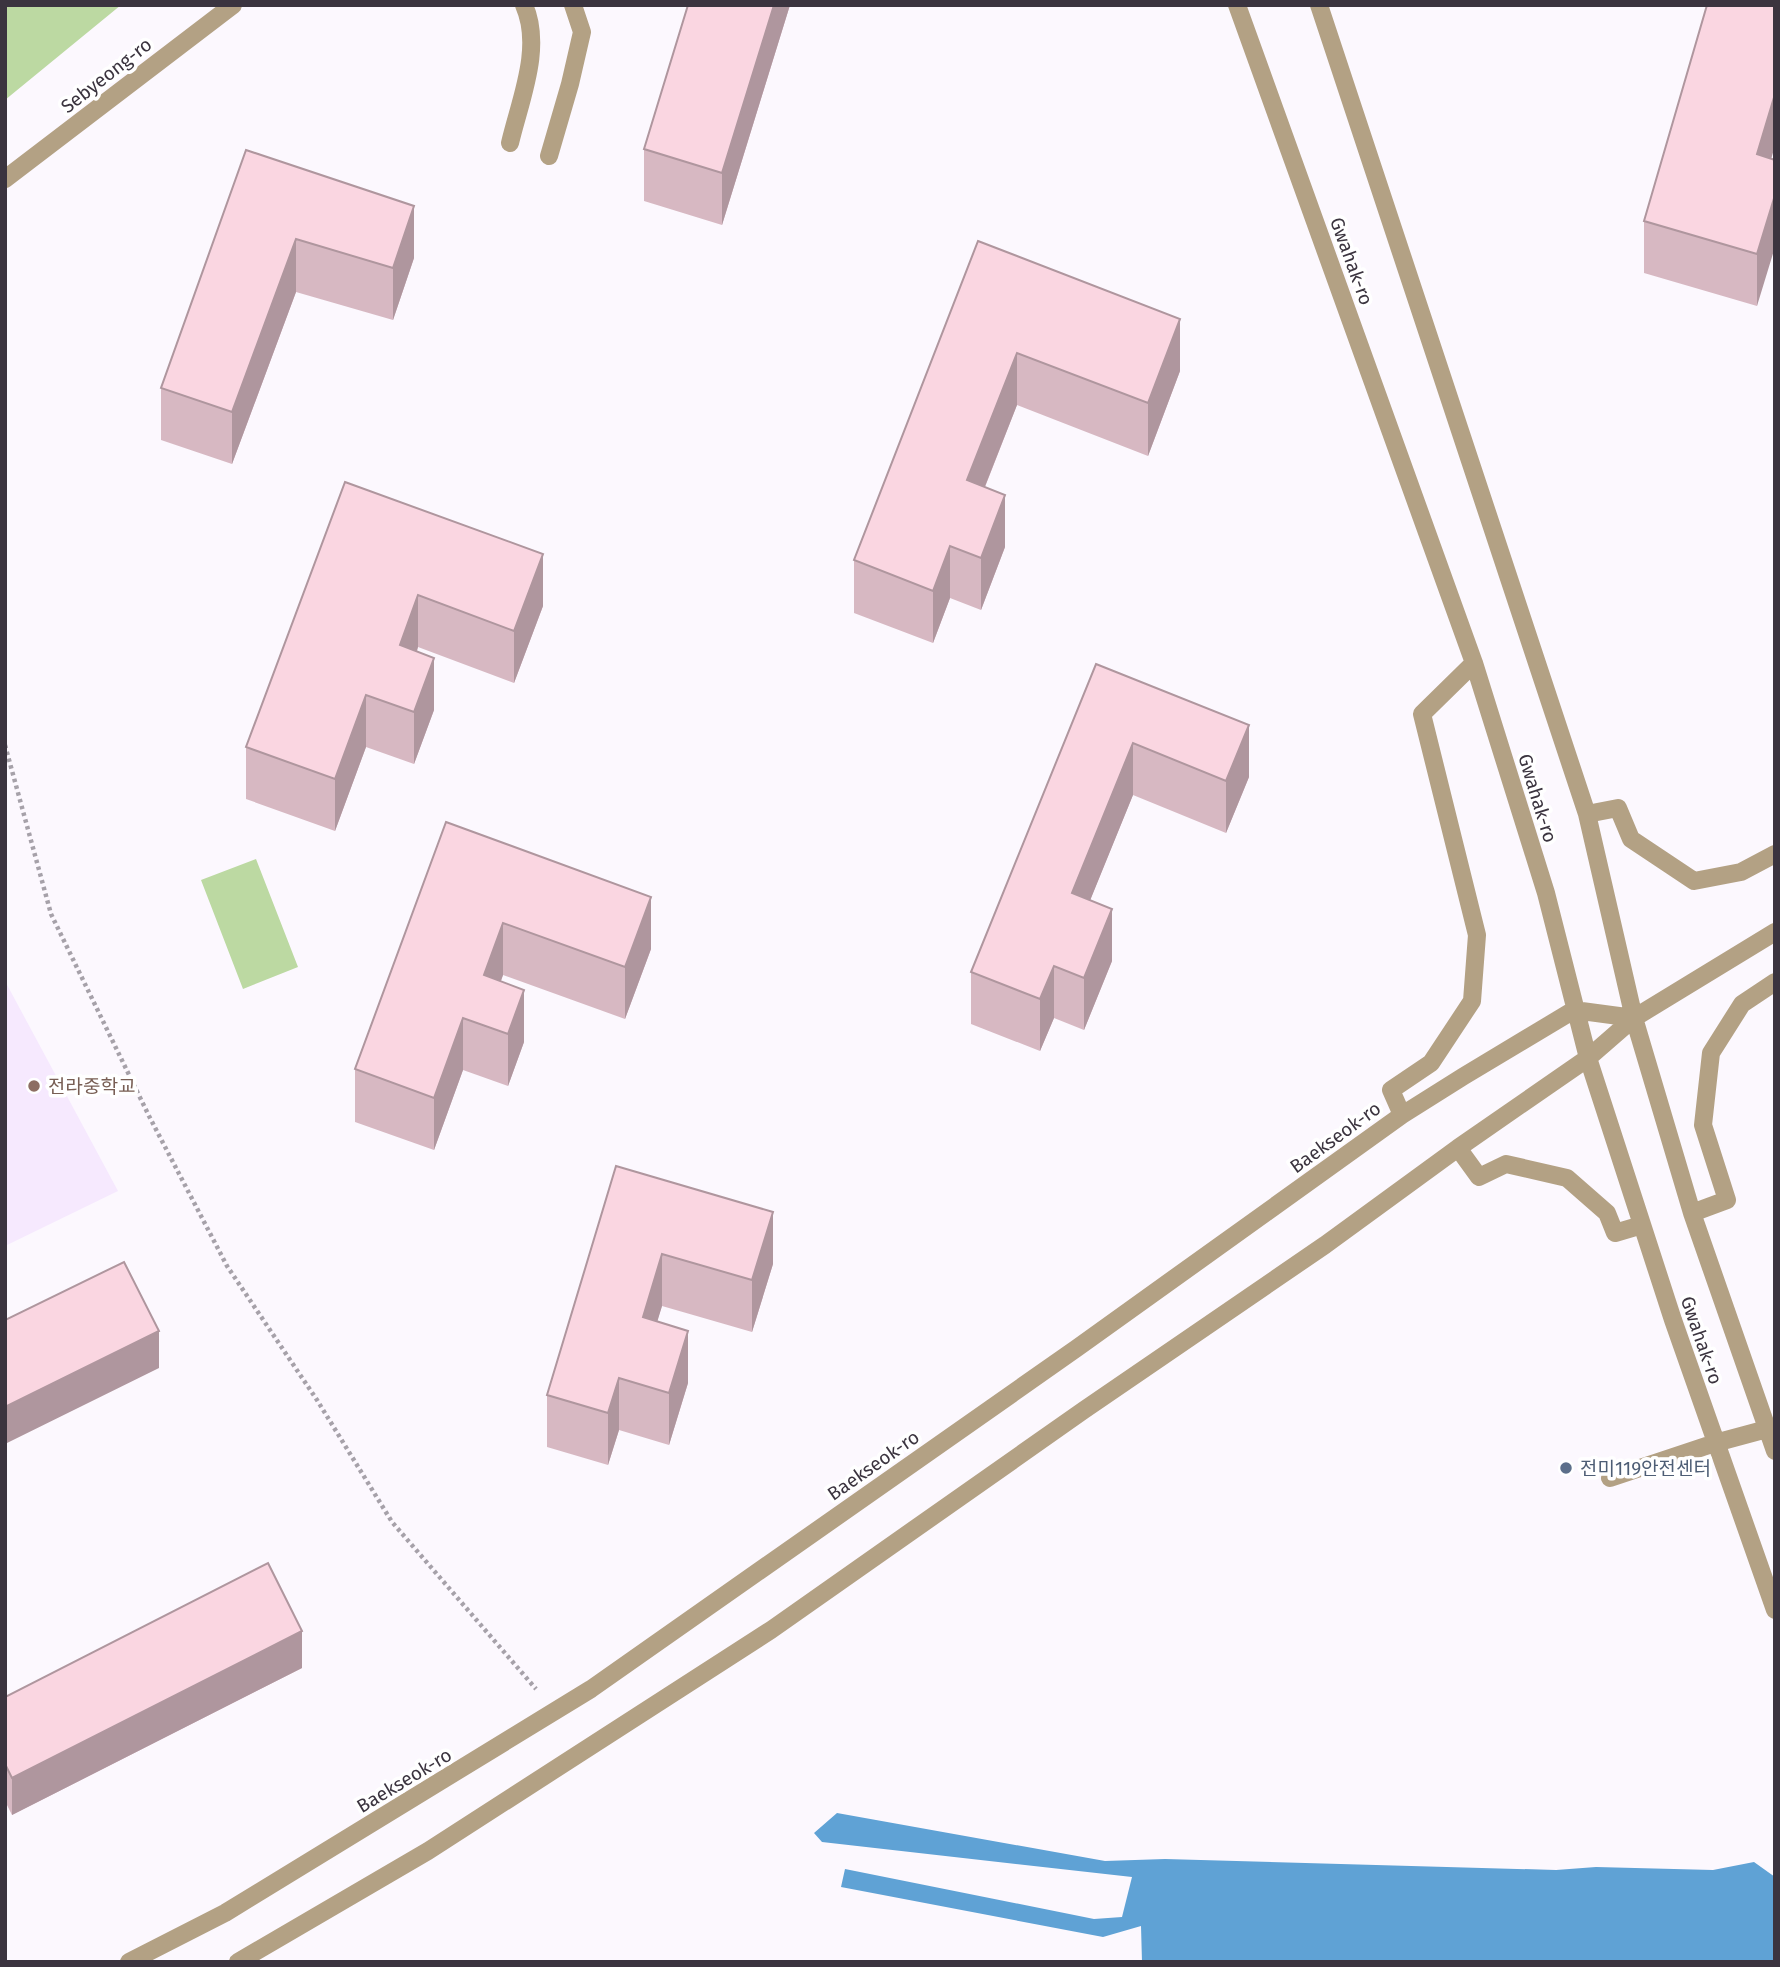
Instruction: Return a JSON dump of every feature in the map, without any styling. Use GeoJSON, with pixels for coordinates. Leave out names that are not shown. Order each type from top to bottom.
{"type":"FeatureCollection","features":[{"type":"Feature","properties":{"kind":"street","name":"Sebyeong-ro"},"geometry":{"type":"LineString","coordinates":[[5,179],[233,5]]}},
{"type":"Feature","properties":{"kind":"street"},"geometry":{"type":"LineString","coordinates":[[510,143],[532,51],[529,16],[524,5]]}},
{"type":"Feature","properties":{"kind":"street"},"geometry":{"type":"LineString","coordinates":[[549,156],[582,32],[573,5]]}},
{"type":"Feature","properties":{"kind":"street","name":"Gwahak-ro"},"geometry":{"type":"LineString","coordinates":[[1237,5],[1474,663],[1546,894],[1588,1058],[1715,1443],[1775,1610]]}},
{"type":"Feature","properties":{"kind":"street","name":"Gwahak-ro"},"geometry":{"type":"LineString","coordinates":[[1319,5],[1587,814],[1634,1018],[1692,1213],[1775,1451]]}},
{"type":"Feature","properties":{"kind":"street"},"geometry":{"type":"LineString","coordinates":[[1402,1115],[1391,1090],[1431,1063],[1472,1001],[1477,935],[1422,714],[1474,663]]}},
{"type":"Feature","properties":{"kind":"street"},"geometry":{"type":"LineString","coordinates":[[1587,814],[1618,807],[1631,839],[1694,881],[1741,872],[1775,854]]}},
{"type":"Feature","properties":{"kind":"street"},"geometry":{"type":"LineString","coordinates":[[238,1962],[428,1851],[771,1630],[1325,1245],[1588,1058],[1634,1018],[1775,932]]}},
{"type":"Feature","properties":{"kind":"street"},"geometry":{"type":"LineString","coordinates":[[1692,1213],[1727,1200],[1703,1125],[1711,1053],[1742,1004],[1775,982]]}},
{"type":"Feature","properties":{"kind":"street"},"geometry":{"type":"LineString","coordinates":[[1574,1010],[1634,1018]]}},
{"type":"Feature","properties":{"kind":"street","name":"Baekseok-ro"},"geometry":{"type":"LineString","coordinates":[[129,1962],[236,1906],[592,1689],[1402,1115],[1574,1010]]}},
{"type":"Feature","properties":{"kind":"street"},"geometry":{"type":"LineString","coordinates":[[1458,1148],[1479,1177],[1506,1164],[1567,1178],[1607,1213],[1615,1233],[1642,1226]]}},
{"type":"Feature","properties":{"kind":"street"},"geometry":{"type":"LineString","coordinates":[[1609,1478],[1767,1429]]}},
{"type":"Feature","properties":{"kind":"path"},"geometry":{"type":"LineString","coordinates":[[5,745],[51,914],[149,1116],[227,1266],[317,1400],[393,1521],[536,1689]]}},
{"type":"Feature","properties":{"kind":"shaded area","name":"전라중학교"},"geometry":{"type":"Polygon","coordinates":[[[5,981],[118,1191],[5,1246],[5,981]]]}},
{"type":"Feature","properties":{"kind":"green space"},"geometry":{"type":"Polygon","coordinates":[[[5,5],[121,5],[5,100],[5,5]]]}},
{"type":"Feature","properties":{"kind":"green space"},"geometry":{"type":"Polygon","coordinates":[[[256,859],[298,967],[243,989],[201,880],[256,859]]]}},
{"type":"Feature","properties":{"kind":"water"},"geometry":{"type":"Polygon","coordinates":[[[837,1813],[1105,1861],[1165,1859],[1556,1870],[1596,1867],[1713,1870],[1754,1862],[1775,1877],[1775,1962],[1142,1962],[1141,1926],[1103,1937],[841,1887],[845,1869],[1094,1919],[1122,1917],[1132,1877],[822,1842],[814,1833],[837,1813]]]}},
{"type":"Feature","properties":{"kind":"building"},"geometry":{"type":"Polygon","coordinates":[[[688,5],[774,5],[722,173],[644,149],[688,5]]]}},
{"type":"Feature","properties":{"kind":"building"},"geometry":{"type":"Polygon","coordinates":[[[1707,5],[1775,5],[1775,94],[1757,154],[1775,160],[1775,195],[1757,254],[1644,221],[1707,5]]]}},
{"type":"Feature","properties":{"kind":"building"},"geometry":{"type":"Polygon","coordinates":[[[246,150],[414,206],[393,268],[296,239],[232,412],[161,388],[246,150]]]}},
{"type":"Feature","properties":{"kind":"building"},"geometry":{"type":"Polygon","coordinates":[[[978,241],[1180,319],[1148,403],[1017,353],[967,480],[1005,495],[981,558],[950,546],[933,591],[854,560],[978,241]]]}},
{"type":"Feature","properties":{"kind":"building"},"geometry":{"type":"Polygon","coordinates":[[[345,482],[543,554],[514,631],[418,595],[400,645],[434,658],[414,712],[366,695],[335,779],[246,747],[345,482]]]}},
{"type":"Feature","properties":{"kind":"building"},"geometry":{"type":"Polygon","coordinates":[[[1096,664],[1249,725],[1226,781],[1133,743],[1072,893],[1112,909],[1084,978],[1054,966],[1040,999],[971,972],[1096,664]]]}},
{"type":"Feature","properties":{"kind":"building"},"geometry":{"type":"Polygon","coordinates":[[[446,822],[651,897],[625,967],[503,923],[484,975],[524,990],[508,1034],[463,1018],[434,1098],[355,1069],[446,822]]]}},
{"type":"Feature","properties":{"kind":"building"},"geometry":{"type":"Polygon","coordinates":[[[616,1166],[773,1212],[752,1280],[662,1254],[643,1317],[688,1331],[669,1393],[619,1378],[608,1413],[547,1395],[616,1166]]]}},
{"type":"Feature","properties":{"kind":"building"},"geometry":{"type":"Polygon","coordinates":[[[124,1262],[159,1331],[5,1407],[5,1320],[124,1262]]]}},
{"type":"Feature","properties":{"kind":"building"},"geometry":{"type":"Polygon","coordinates":[[[268,1563],[302,1631],[12,1778],[5,1764],[5,1697],[268,1563]]]}},
{"type":"Feature","properties":{"kind":"place","name":"전라중학교"},"geometry":{"type":"Point","coordinates":[34,1086]}},
{"type":"Feature","properties":{"kind":"place","name":"전미119안전센터"},"geometry":{"type":"Point","coordinates":[1566,1468]}}]}
